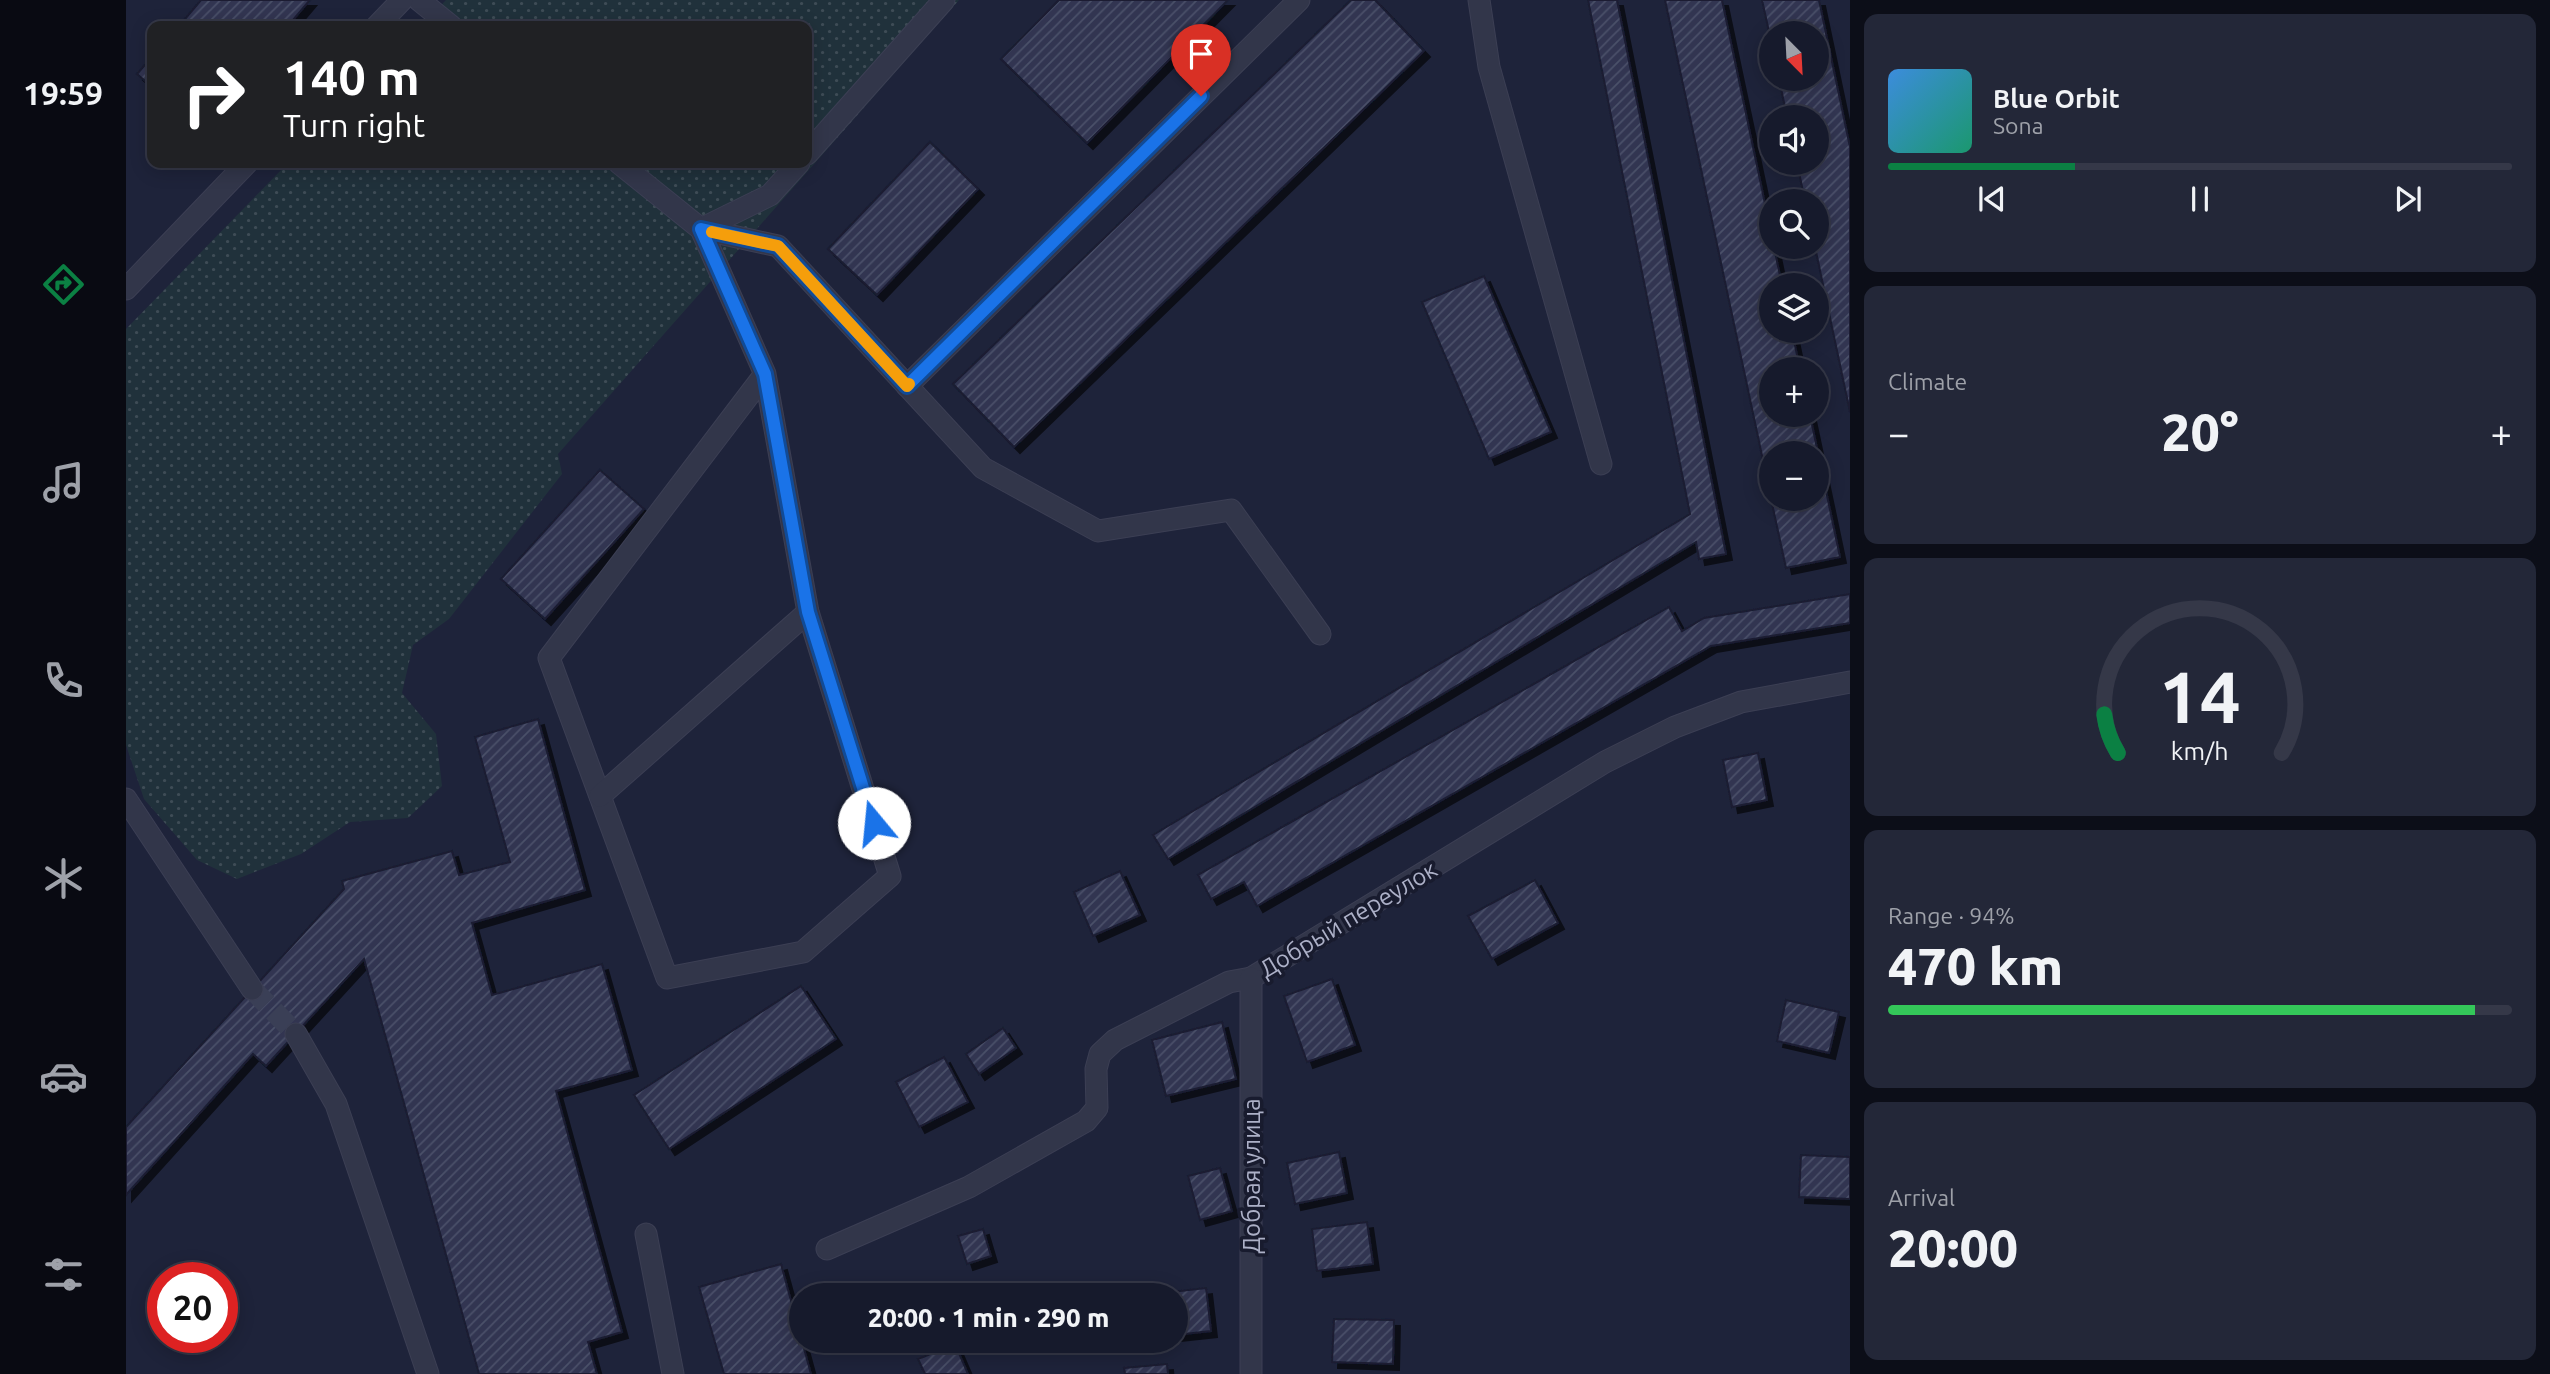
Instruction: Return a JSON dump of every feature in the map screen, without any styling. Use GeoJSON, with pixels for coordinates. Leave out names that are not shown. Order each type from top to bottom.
{"type":"FeatureCollection","features":[{"type":"Feature","properties":{"kind":"street"},"geometry":{"type":"LineString","coordinates":[[382,21],[401,0]]}},
{"type":"Feature","properties":{"kind":"street"},"geometry":{"type":"LineString","coordinates":[[419,0],[445,21]]}},
{"type":"Feature","properties":{"kind":"street"},"geometry":{"type":"LineString","coordinates":[[812,147],[944,0]]}},
{"type":"Feature","properties":{"kind":"street"},"geometry":{"type":"LineString","coordinates":[[907,386],[1299,0]]}},
{"type":"Feature","properties":{"kind":"street"},"geometry":{"type":"LineString","coordinates":[[1479,0],[1489,67],[1601,464]]}},
{"type":"Feature","properties":{"kind":"street"},"geometry":{"type":"LineString","coordinates":[[126,289],[242,168]]}},
{"type":"Feature","properties":{"kind":"street"},"geometry":{"type":"LineString","coordinates":[[625,168],[701,229],[778,246],[983,468],[1098,531],[1231,510],[1320,634]]}},
{"type":"Feature","properties":{"kind":"street"},"geometry":{"type":"LineString","coordinates":[[701,229],[770,195],[794,168]]}},
{"type":"Feature","properties":{"kind":"street"},"geometry":{"type":"LineString","coordinates":[[701,229],[765,374],[808,612],[890,876],[803,952],[667,978],[549,658],[765,374]]}},
{"type":"Feature","properties":{"kind":"street"},"geometry":{"type":"LineString","coordinates":[[600,796],[808,612]]}},
{"type":"Feature","properties":{"kind":"street","name":"Добрый переулок"},"geometry":{"type":"LineString","coordinates":[[827,1250],[969,1187],[1086,1121],[1097,1108],[1096,1069],[1100,1054],[1115,1040],[1229,982],[1251,978],[1605,762],[1663,733],[1741,702],[1850,682]]}},
{"type":"Feature","properties":{"kind":"street"},"geometry":{"type":"LineString","coordinates":[[126,799],[252,989]]}},
{"type":"Feature","properties":{"kind":"street","name":"Добрая улица"},"geometry":{"type":"LineString","coordinates":[[1251,978],[1251,1374]]}},
{"type":"Feature","properties":{"kind":"street"},"geometry":{"type":"LineString","coordinates":[[296,1034],[336,1104],[428,1374]]}},
{"type":"Feature","properties":{"kind":"street"},"geometry":{"type":"LineString","coordinates":[[646,1234],[673,1374]]}},
{"type":"Feature","properties":{"kind":"shaded area"},"geometry":{"type":"Polygon","coordinates":[[[446,0],[959,0],[812,166],[812,21],[426,21],[446,0]]]}},
{"type":"Feature","properties":{"kind":"shaded area"},"geometry":{"type":"Polygon","coordinates":[[[283,168],[811,168],[558,454],[562,474],[449,619],[413,645],[402,693],[436,734],[442,786],[408,818],[350,822],[301,854],[237,879],[197,860],[144,799],[126,745],[126,329],[283,168]]]}},
{"type":"Feature","properties":{"kind":"building"},"geometry":{"type":"Polygon","coordinates":[[[201,0],[310,0],[292,21],[183,21],[201,0]]]}},
{"type":"Feature","properties":{"kind":"building"},"geometry":{"type":"Polygon","coordinates":[[[1059,0],[1228,0],[1087,143],[1001,59],[1059,0]]]}},
{"type":"Feature","properties":{"kind":"building"},"geometry":{"type":"Polygon","coordinates":[[[1351,0],[1375,0],[1424,51],[1014,447],[953,384],[1351,0]]]}},
{"type":"Feature","properties":{"kind":"building"},"geometry":{"type":"Polygon","coordinates":[[[1588,0],[1617,0],[1726,554],[1699,559],[1696,542],[1168,859],[1153,835],[1690,514],[1588,0]]]}},
{"type":"Feature","properties":{"kind":"building"},"geometry":{"type":"Polygon","coordinates":[[[1665,0],[1722,0],[1762,189],[1759,189],[1759,259],[1777,259],[1779,273],[1759,273],[1759,343],[1795,343],[1797,357],[1759,357],[1759,427],[1813,427],[1815,441],[1759,442],[1665,0]]]}},
{"type":"Feature","properties":{"kind":"building"},"geometry":{"type":"Polygon","coordinates":[[[1762,0],[1819,0],[1823,21],[1767,21],[1762,0]]]}},
{"type":"Feature","properties":{"kind":"building"},"geometry":{"type":"Polygon","coordinates":[[[1829,47],[1850,147],[1850,412],[1829,313],[1829,273],[1821,273],[1818,259],[1829,259],[1829,189],[1802,189],[1800,175],[1829,175],[1829,105],[1784,105],[1782,91],[1829,91],[1829,47]]]}},
{"type":"Feature","properties":{"kind":"building"},"geometry":{"type":"Polygon","coordinates":[[[147,63],[147,83],[137,74],[147,63]]]}},
{"type":"Feature","properties":{"kind":"building"},"geometry":{"type":"Polygon","coordinates":[[[930,142],[978,189],[877,295],[828,249],[930,142]]]}},
{"type":"Feature","properties":{"kind":"building"},"geometry":{"type":"Polygon","coordinates":[[[1484,276],[1551,432],[1489,459],[1422,302],[1484,276]]]}},
{"type":"Feature","properties":{"kind":"building"},"geometry":{"type":"Polygon","coordinates":[[[600,470],[644,509],[545,619],[501,579],[600,470]]]}},
{"type":"Feature","properties":{"kind":"building"},"geometry":{"type":"Polygon","coordinates":[[[1829,505],[1840,557],[1786,568],[1774,511],[1829,511],[1829,505]]]}},
{"type":"Feature","properties":{"kind":"building"},"geometry":{"type":"Polygon","coordinates":[[[1850,594],[1850,623],[1711,646],[1257,906],[1244,882],[1211,899],[1198,875],[1669,607],[1682,631],[1704,618],[1850,594]]]}},
{"type":"Feature","properties":{"kind":"building"},"geometry":{"type":"Polygon","coordinates":[[[538,719],[585,890],[472,923],[492,995],[602,964],[632,1070],[556,1091],[622,1332],[588,1342],[597,1374],[479,1374],[364,959],[266,1066],[253,1054],[126,1195],[126,1127],[344,889],[342,881],[452,851],[459,875],[510,862],[475,737],[538,719]]]}},
{"type":"Feature","properties":{"kind":"building"},"geometry":{"type":"Polygon","coordinates":[[[1758,753],[1767,800],[1732,807],[1723,760],[1758,753]]]}},
{"type":"Feature","properties":{"kind":"building"},"geometry":{"type":"Polygon","coordinates":[[[1120,871],[1140,915],[1093,936],[1074,892],[1120,871]]]}},
{"type":"Feature","properties":{"kind":"building"},"geometry":{"type":"Polygon","coordinates":[[[1535,880],[1558,923],[1492,959],[1468,916],[1535,880]]]}},
{"type":"Feature","properties":{"kind":"building"},"geometry":{"type":"Polygon","coordinates":[[[1332,979],[1355,1045],[1307,1062],[1284,996],[1332,979]]]}},
{"type":"Feature","properties":{"kind":"building"},"geometry":{"type":"Polygon","coordinates":[[[801,986],[836,1039],[669,1149],[634,1095],[801,986]]]}},
{"type":"Feature","properties":{"kind":"building"},"geometry":{"type":"Polygon","coordinates":[[[1786,1000],[1839,1012],[1829,1053],[1777,1041],[1786,1000]]]}},
{"type":"Feature","properties":{"kind":"building"},"geometry":{"type":"Polygon","coordinates":[[[1222,1022],[1236,1079],[1166,1096],[1152,1040],[1222,1022]]]}},
{"type":"Feature","properties":{"kind":"building"},"geometry":{"type":"Polygon","coordinates":[[[1003,1028],[1016,1048],[979,1074],[966,1054],[1003,1028]]]}},
{"type":"Feature","properties":{"kind":"building"},"geometry":{"type":"Polygon","coordinates":[[[944,1057],[968,1102],[919,1127],[896,1082],[944,1057]]]}},
{"type":"Feature","properties":{"kind":"building"},"geometry":{"type":"Polygon","coordinates":[[[1339,1152],[1347,1193],[1295,1204],[1287,1163],[1339,1152]]]}},
{"type":"Feature","properties":{"kind":"building"},"geometry":{"type":"Polygon","coordinates":[[[1801,1155],[1850,1157],[1850,1199],[1799,1197],[1801,1155]]]}},
{"type":"Feature","properties":{"kind":"building"},"geometry":{"type":"Polygon","coordinates":[[[1220,1168],[1232,1211],[1200,1220],[1188,1176],[1220,1168]]]}},
{"type":"Feature","properties":{"kind":"building"},"geometry":{"type":"Polygon","coordinates":[[[1367,1222],[1373,1264],[1317,1271],[1312,1229],[1367,1222]]]}},
{"type":"Feature","properties":{"kind":"building"},"geometry":{"type":"Polygon","coordinates":[[[983,1229],[991,1256],[967,1264],[958,1236],[983,1229]]]}},
{"type":"Feature","properties":{"kind":"building"},"geometry":{"type":"Polygon","coordinates":[[[781,1264],[789,1293],[789,1353],[805,1353],[811,1374],[724,1374],[699,1287],[781,1264]]]}},
{"type":"Feature","properties":{"kind":"building"},"geometry":{"type":"Polygon","coordinates":[[[1206,1288],[1211,1331],[1188,1334],[1188,1290],[1206,1288]]]}},
{"type":"Feature","properties":{"kind":"building"},"geometry":{"type":"Polygon","coordinates":[[[1334,1319],[1394,1320],[1393,1364],[1332,1362],[1334,1319]]]}},
{"type":"Feature","properties":{"kind":"building"},"geometry":{"type":"Polygon","coordinates":[[[933,1353],[959,1353],[968,1374],[925,1374],[918,1359],[933,1353]]]}},
{"type":"Feature","properties":{"kind":"building"},"geometry":{"type":"Polygon","coordinates":[[[1167,1364],[1168,1374],[1125,1374],[1124,1368],[1167,1364]]]}},
{"type":"Feature","properties":{"kind":"tunnel"},"geometry":{"type":"LineString","coordinates":[[252,989],[296,1034]]}},
{"type":"Feature","properties":{"kind":"slow traffic"},"geometry":{"type":"LineString","coordinates":[[712,232],[778,246],[907,386],[909,384]]}},
{"type":"Feature","properties":{"kind":"route"},"geometry":{"type":"LineString","coordinates":[[874,823],[808,612],[765,374],[701,229],[778,246],[907,386],[1201,96]]}}]}
